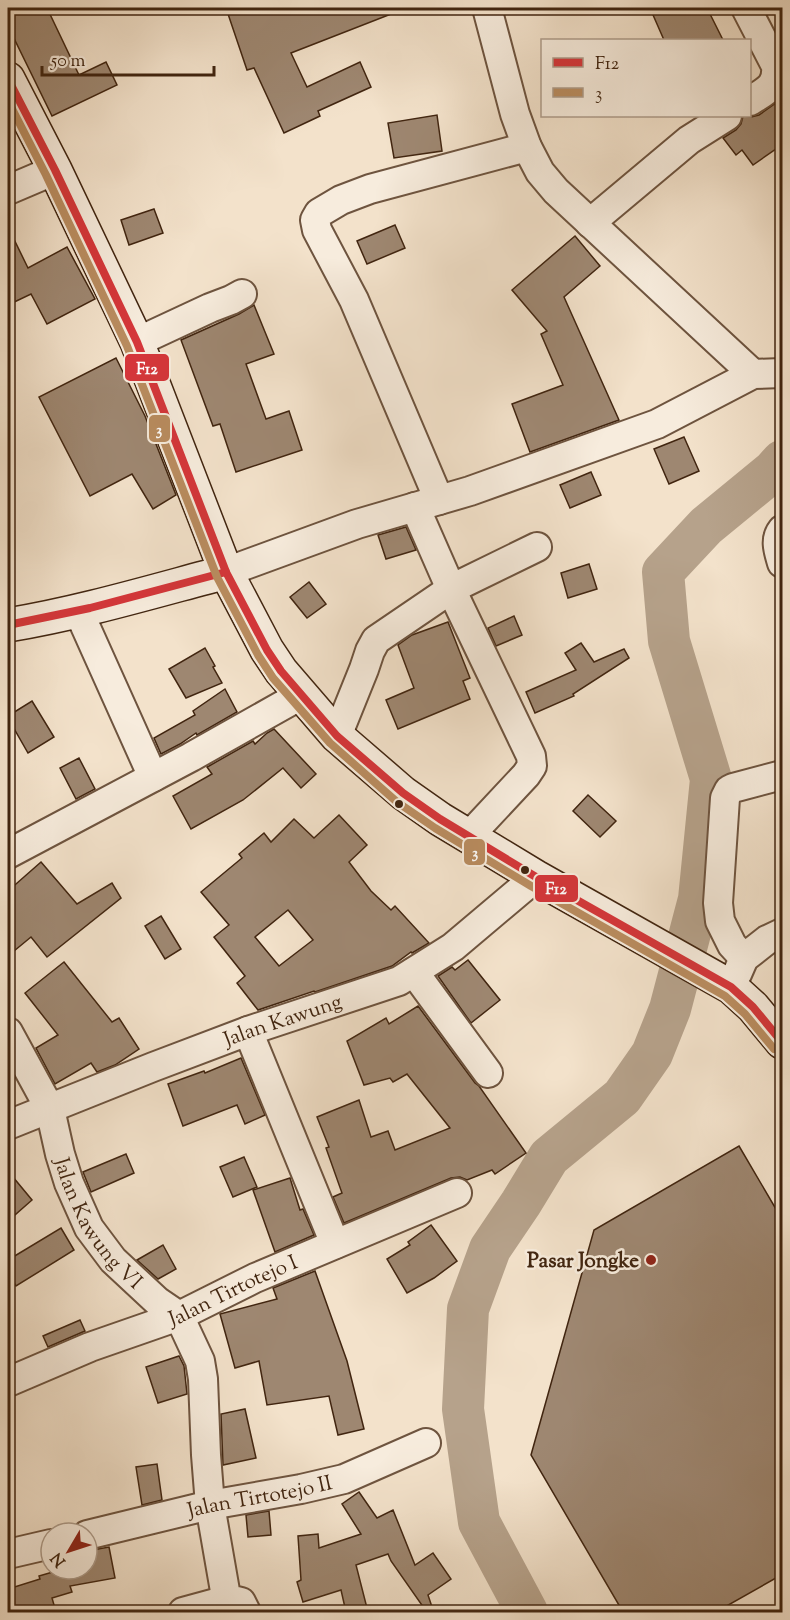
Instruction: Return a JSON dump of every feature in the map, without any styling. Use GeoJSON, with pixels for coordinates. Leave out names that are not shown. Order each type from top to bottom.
{"type":"FeatureCollection","features":[{"type":"Feature","properties":{"kind":"main road"},"geometry":{"type":"LineString","coordinates":[[8,79],[55,170],[137,342],[226,572],[267,650],[281,671],[337,736],[403,793],[440,819],[536,878],[721,982],[753,1007],[783,1042]]}},
{"type":"Feature","properties":{"kind":"main road"},"geometry":{"type":"LineString","coordinates":[[8,625],[38,620],[226,572]]}},
{"type":"Feature","properties":{"kind":"street"},"geometry":{"type":"LineString","coordinates":[[487,8],[515,114],[527,147],[540,172],[556,191],[753,374]]}},
{"type":"Feature","properties":{"kind":"street"},"geometry":{"type":"LineString","coordinates":[[746,8],[776,66],[777,74],[776,81],[751,100]]}},
{"type":"Feature","properties":{"kind":"street"},"geometry":{"type":"LineString","coordinates":[[590,223],[690,140],[725,117]]}},
{"type":"Feature","properties":{"kind":"street"},"geometry":{"type":"LineString","coordinates":[[469,836],[526,775],[532,766],[531,756],[451,589],[427,504],[354,300],[317,230],[315,220],[319,213],[341,200],[370,189],[527,147]]}},
{"type":"Feature","properties":{"kind":"street"},"geometry":{"type":"LineString","coordinates":[[8,190],[55,170]]}},
{"type":"Feature","properties":{"kind":"street"},"geometry":{"type":"LineString","coordinates":[[137,342],[242,294]]}},
{"type":"Feature","properties":{"kind":"street"},"geometry":{"type":"LineString","coordinates":[[226,572],[357,524],[470,491],[657,424],[753,374],[783,373]]}},
{"type":"Feature","properties":{"kind":"street"},"geometry":{"type":"LineString","coordinates":[[783,530],[779,533],[777,546],[783,563]]}},
{"type":"Feature","properties":{"kind":"street"},"geometry":{"type":"LineString","coordinates":[[337,736],[376,640],[451,589],[537,547]]}},
{"type":"Feature","properties":{"kind":"street"},"geometry":{"type":"LineString","coordinates":[[78,610],[153,777]]}},
{"type":"Feature","properties":{"kind":"street"},"geometry":{"type":"LineString","coordinates":[[8,854],[246,727],[301,695]]}},
{"type":"Feature","properties":{"kind":"street"},"geometry":{"type":"LineString","coordinates":[[744,958],[732,945],[720,921],[718,903],[725,798],[729,790],[733,788],[783,775]]}},
{"type":"Feature","properties":{"kind":"street","name":"Jalan Kawung"},"geometry":{"type":"LineString","coordinates":[[8,1125],[248,1031],[399,981],[453,947],[536,878]]}},
{"type":"Feature","properties":{"kind":"street"},"geometry":{"type":"LineString","coordinates":[[721,982],[744,958],[767,940],[783,933]]}},
{"type":"Feature","properties":{"kind":"street"},"geometry":{"type":"LineString","coordinates":[[414,972],[488,1073]]}},
{"type":"Feature","properties":{"kind":"street"},"geometry":{"type":"LineString","coordinates":[[248,1031],[335,1244]]}},
{"type":"Feature","properties":{"kind":"street","name":"Jalan Kawung VI"},"geometry":{"type":"LineString","coordinates":[[8,1032],[50,1109],[69,1182],[89,1228],[113,1260],[157,1301],[179,1316]]}},
{"type":"Feature","properties":{"kind":"street","name":"Jalan Tirtotejo I"},"geometry":{"type":"LineString","coordinates":[[8,1382],[90,1347],[179,1316],[255,1278],[457,1193]]}},
{"type":"Feature","properties":{"kind":"street"},"geometry":{"type":"LineString","coordinates":[[179,1316],[200,1361],[210,1505],[237,1606],[183,1612]]}},
{"type":"Feature","properties":{"kind":"street","name":"Jalan Tirtotejo II"},"geometry":{"type":"LineString","coordinates":[[99,1532],[210,1505],[344,1479],[426,1443]]}},
{"type":"Feature","properties":{"kind":"street"},"geometry":{"type":"LineString","coordinates":[[8,1554],[39,1547]]}},
{"type":"Feature","properties":{"kind":"building"},"geometry":{"type":"Polygon","coordinates":[[[8,8],[47,8],[79,75],[106,62],[117,85],[52,116],[8,26],[8,8]]]}},
{"type":"Feature","properties":{"kind":"building"},"geometry":{"type":"Polygon","coordinates":[[[226,8],[404,9],[291,53],[307,87],[360,62],[371,87],[318,111],[320,116],[284,133],[254,68],[247,70],[226,8]]]}},
{"type":"Feature","properties":{"kind":"building"},"geometry":{"type":"Polygon","coordinates":[[[650,8],[707,8],[722,39],[664,39],[650,8]]]}},
{"type":"Feature","properties":{"kind":"building"},"geometry":{"type":"Polygon","coordinates":[[[783,98],[783,144],[753,165],[742,150],[736,155],[723,138],[736,130],[743,117],[759,115],[783,98]]]}},
{"type":"Feature","properties":{"kind":"building"},"geometry":{"type":"Polygon","coordinates":[[[437,115],[442,151],[394,158],[388,123],[437,115]]]}},
{"type":"Feature","properties":{"kind":"building"},"geometry":{"type":"Polygon","coordinates":[[[154,209],[163,233],[129,245],[121,220],[154,209]]]}},
{"type":"Feature","properties":{"kind":"building"},"geometry":{"type":"Polygon","coordinates":[[[395,225],[405,248],[367,264],[357,241],[395,225]]]}},
{"type":"Feature","properties":{"kind":"building"},"geometry":{"type":"Polygon","coordinates":[[[8,227],[28,268],[67,247],[95,299],[47,324],[31,294],[8,305],[8,227]]]}},
{"type":"Feature","properties":{"kind":"building"},"geometry":{"type":"Polygon","coordinates":[[[575,236],[600,266],[564,297],[619,420],[530,452],[512,404],[563,385],[541,334],[547,331],[512,290],[575,236]]]}},
{"type":"Feature","properties":{"kind":"building"},"geometry":{"type":"Polygon","coordinates":[[[254,305],[274,354],[246,364],[266,419],[289,411],[302,450],[236,472],[220,424],[213,426],[181,340],[254,305]]]}},
{"type":"Feature","properties":{"kind":"building"},"geometry":{"type":"Polygon","coordinates":[[[116,358],[145,416],[176,495],[153,509],[132,474],[90,496],[39,397],[116,358]]]}},
{"type":"Feature","properties":{"kind":"building"},"geometry":{"type":"Polygon","coordinates":[[[684,437],[699,471],[669,484],[654,449],[684,437]]]}},
{"type":"Feature","properties":{"kind":"building"},"geometry":{"type":"Polygon","coordinates":[[[591,472],[601,495],[570,508],[560,485],[591,472]]]}},
{"type":"Feature","properties":{"kind":"building"},"geometry":{"type":"Polygon","coordinates":[[[406,527],[416,550],[386,559],[378,535],[406,527]]]}},
{"type":"Feature","properties":{"kind":"building"},"geometry":{"type":"Polygon","coordinates":[[[589,564],[597,589],[568,598],[561,573],[589,564]]]}},
{"type":"Feature","properties":{"kind":"building"},"geometry":{"type":"Polygon","coordinates":[[[309,582],[326,604],[307,618],[290,597],[309,582]]]}},
{"type":"Feature","properties":{"kind":"building"},"geometry":{"type":"Polygon","coordinates":[[[514,616],[522,635],[496,646],[488,628],[514,616]]]}},
{"type":"Feature","properties":{"kind":"building"},"geometry":{"type":"Polygon","coordinates":[[[448,622],[470,678],[463,681],[470,699],[398,729],[386,700],[414,688],[398,645],[412,635],[448,622]]]}},
{"type":"Feature","properties":{"kind":"building"},"geometry":{"type":"Polygon","coordinates":[[[581,643],[594,662],[624,649],[629,658],[573,694],[574,696],[535,713],[526,692],[576,670],[565,653],[581,643]]]}},
{"type":"Feature","properties":{"kind":"building"},"geometry":{"type":"Polygon","coordinates":[[[205,648],[222,683],[186,698],[169,669],[205,648]]]}},
{"type":"Feature","properties":{"kind":"building"},"geometry":{"type":"Polygon","coordinates":[[[225,689],[237,712],[161,754],[154,738],[195,715],[193,711],[225,689]]]}},
{"type":"Feature","properties":{"kind":"building"},"geometry":{"type":"Polygon","coordinates":[[[32,701],[54,737],[28,753],[8,716],[32,701]]]}},
{"type":"Feature","properties":{"kind":"building"},"geometry":{"type":"Polygon","coordinates":[[[274,729],[316,774],[301,788],[283,768],[243,800],[191,829],[173,796],[212,774],[207,767],[253,741],[255,744],[274,729]]]}},
{"type":"Feature","properties":{"kind":"building"},"geometry":{"type":"Polygon","coordinates":[[[79,758],[95,789],[76,799],[60,768],[79,758]]]}},
{"type":"Feature","properties":{"kind":"building"},"geometry":{"type":"Polygon","coordinates":[[[588,795],[616,821],[600,837],[573,811],[588,795]]]}},
{"type":"Feature","properties":{"kind":"building"},"geometry":{"type":"Polygon","coordinates":[[[339,815],[367,845],[349,862],[371,891],[391,910],[395,906],[429,943],[411,952],[392,966],[258,1010],[237,983],[245,976],[214,937],[229,925],[201,892],[242,858],[239,854],[264,833],[271,842],[294,819],[314,838],[339,815]],[[288,910],[255,937],[279,966],[313,940],[288,910]]]}},
{"type":"Feature","properties":{"kind":"building"},"geometry":{"type":"Polygon","coordinates":[[[41,862],[77,904],[112,883],[121,898],[47,957],[31,937],[8,956],[8,891],[41,862]]]}},
{"type":"Feature","properties":{"kind":"building"},"geometry":{"type":"Polygon","coordinates":[[[161,916],[181,949],[165,959],[145,926],[161,916]]]}},
{"type":"Feature","properties":{"kind":"building"},"geometry":{"type":"Polygon","coordinates":[[[468,960],[500,1000],[471,1023],[438,976],[452,967],[455,970],[468,960]]]}},
{"type":"Feature","properties":{"kind":"building"},"geometry":{"type":"Polygon","coordinates":[[[64,962],[112,1022],[119,1018],[139,1049],[115,1065],[97,1072],[91,1063],[55,1084],[36,1048],[58,1035],[25,993],[64,962]]]}},
{"type":"Feature","properties":{"kind":"building"},"geometry":{"type":"Polygon","coordinates":[[[418,1006],[526,1153],[495,1174],[492,1170],[467,1180],[460,1177],[451,1178],[344,1223],[333,1197],[342,1193],[326,1148],[329,1147],[317,1117],[359,1100],[371,1137],[388,1131],[395,1150],[450,1128],[407,1074],[393,1082],[390,1078],[364,1085],[347,1041],[386,1018],[389,1024],[418,1006]]]}},
{"type":"Feature","properties":{"kind":"building"},"geometry":{"type":"Polygon","coordinates":[[[241,1058],[265,1115],[245,1124],[237,1105],[183,1126],[168,1084],[204,1071],[205,1073],[241,1058]]]}},
{"type":"Feature","properties":{"kind":"building","name":"Pasar Jongke"},"geometry":{"type":"Polygon","coordinates":[[[739,1146],[783,1221],[783,1574],[716,1612],[623,1612],[531,1455],[594,1230],[739,1146]]]}},
{"type":"Feature","properties":{"kind":"building"},"geometry":{"type":"Polygon","coordinates":[[[126,1154],[134,1173],[91,1192],[83,1172],[126,1154]]]}},
{"type":"Feature","properties":{"kind":"building"},"geometry":{"type":"Polygon","coordinates":[[[244,1157],[257,1187],[233,1197],[220,1167],[244,1157]]]}},
{"type":"Feature","properties":{"kind":"building"},"geometry":{"type":"Polygon","coordinates":[[[8,1171],[32,1200],[8,1221],[8,1171]]]}},
{"type":"Feature","properties":{"kind":"building"},"geometry":{"type":"Polygon","coordinates":[[[290,1178],[300,1210],[303,1209],[314,1235],[275,1252],[253,1190],[290,1178]]]}},
{"type":"Feature","properties":{"kind":"building"},"geometry":{"type":"Polygon","coordinates":[[[431,1225],[457,1261],[434,1278],[407,1293],[387,1259],[410,1245],[408,1242],[431,1225]]]}},
{"type":"Feature","properties":{"kind":"building"},"geometry":{"type":"Polygon","coordinates":[[[61,1228],[74,1250],[16,1286],[8,1271],[8,1260],[61,1228]]]}},
{"type":"Feature","properties":{"kind":"building"},"geometry":{"type":"Polygon","coordinates":[[[163,1245],[176,1269],[158,1279],[137,1260],[163,1245]]]}},
{"type":"Feature","properties":{"kind":"building"},"geometry":{"type":"Polygon","coordinates":[[[315,1271],[347,1361],[364,1429],[338,1435],[329,1396],[267,1405],[259,1361],[235,1368],[220,1314],[277,1299],[273,1288],[315,1271]]]}},
{"type":"Feature","properties":{"kind":"building"},"geometry":{"type":"Polygon","coordinates":[[[80,1320],[85,1331],[48,1347],[43,1336],[80,1320]]]}},
{"type":"Feature","properties":{"kind":"building"},"geometry":{"type":"Polygon","coordinates":[[[179,1356],[184,1366],[187,1394],[158,1403],[146,1367],[179,1356]]]}},
{"type":"Feature","properties":{"kind":"building"},"geometry":{"type":"Polygon","coordinates":[[[245,1409],[256,1458],[223,1465],[221,1414],[245,1409]]]}},
{"type":"Feature","properties":{"kind":"building"},"geometry":{"type":"Polygon","coordinates":[[[157,1464],[162,1500],[142,1505],[136,1467],[157,1464]]]}},
{"type":"Feature","properties":{"kind":"building"},"geometry":{"type":"Polygon","coordinates":[[[359,1492],[377,1518],[393,1510],[415,1565],[433,1553],[451,1579],[428,1595],[432,1607],[426,1611],[388,1554],[356,1565],[368,1612],[346,1612],[341,1590],[303,1602],[297,1582],[301,1580],[298,1536],[318,1534],[319,1548],[361,1534],[342,1504],[359,1492]]]}},
{"type":"Feature","properties":{"kind":"building"},"geometry":{"type":"Polygon","coordinates":[[[269,1511],[271,1535],[248,1537],[246,1515],[269,1511]]]}},
{"type":"Feature","properties":{"kind":"building"},"geometry":{"type":"Polygon","coordinates":[[[109,1547],[115,1578],[99,1581],[99,1549],[109,1547]]]}},
{"type":"Feature","properties":{"kind":"building"},"geometry":{"type":"Polygon","coordinates":[[[39,1579],[98,1581],[70,1586],[72,1592],[52,1598],[56,1612],[8,1612],[8,1589],[39,1579]]]}},
{"type":"Feature","properties":{"kind":"waterway"},"geometry":{"type":"LineString","coordinates":[[527,1612],[479,1522],[463,1409],[468,1309],[490,1249],[549,1157],[622,1097],[652,1054],[670,1009],[699,899],[711,779],[669,641],[663,572],[706,526],[782,461]]}},
{"type":"Feature","properties":{"kind":"transit line","name":"F12"},"geometry":{"type":"LineString","coordinates":[[8,79],[55,170],[137,342],[226,572],[267,650],[281,671],[337,736],[403,793],[440,819],[536,877],[731,987],[753,1007],[782,1042]]}},
{"type":"Feature","properties":{"kind":"transit line","name":"3"},"geometry":{"type":"LineString","coordinates":[[8,101],[46,175],[127,346],[217,577],[258,655],[273,678],[330,743],[397,802],[435,828],[531,886],[725,996],[745,1014],[774,1049]]}},
{"type":"Feature","properties":{"kind":"transit line","name":"F12"},"geometry":{"type":"LineString","coordinates":[[8,625],[90,608],[226,572]]}},
{"type":"Feature","properties":{"kind":"place","name":"Pasar Jongke"},"geometry":{"type":"Point","coordinates":[651,1260]}}]}
